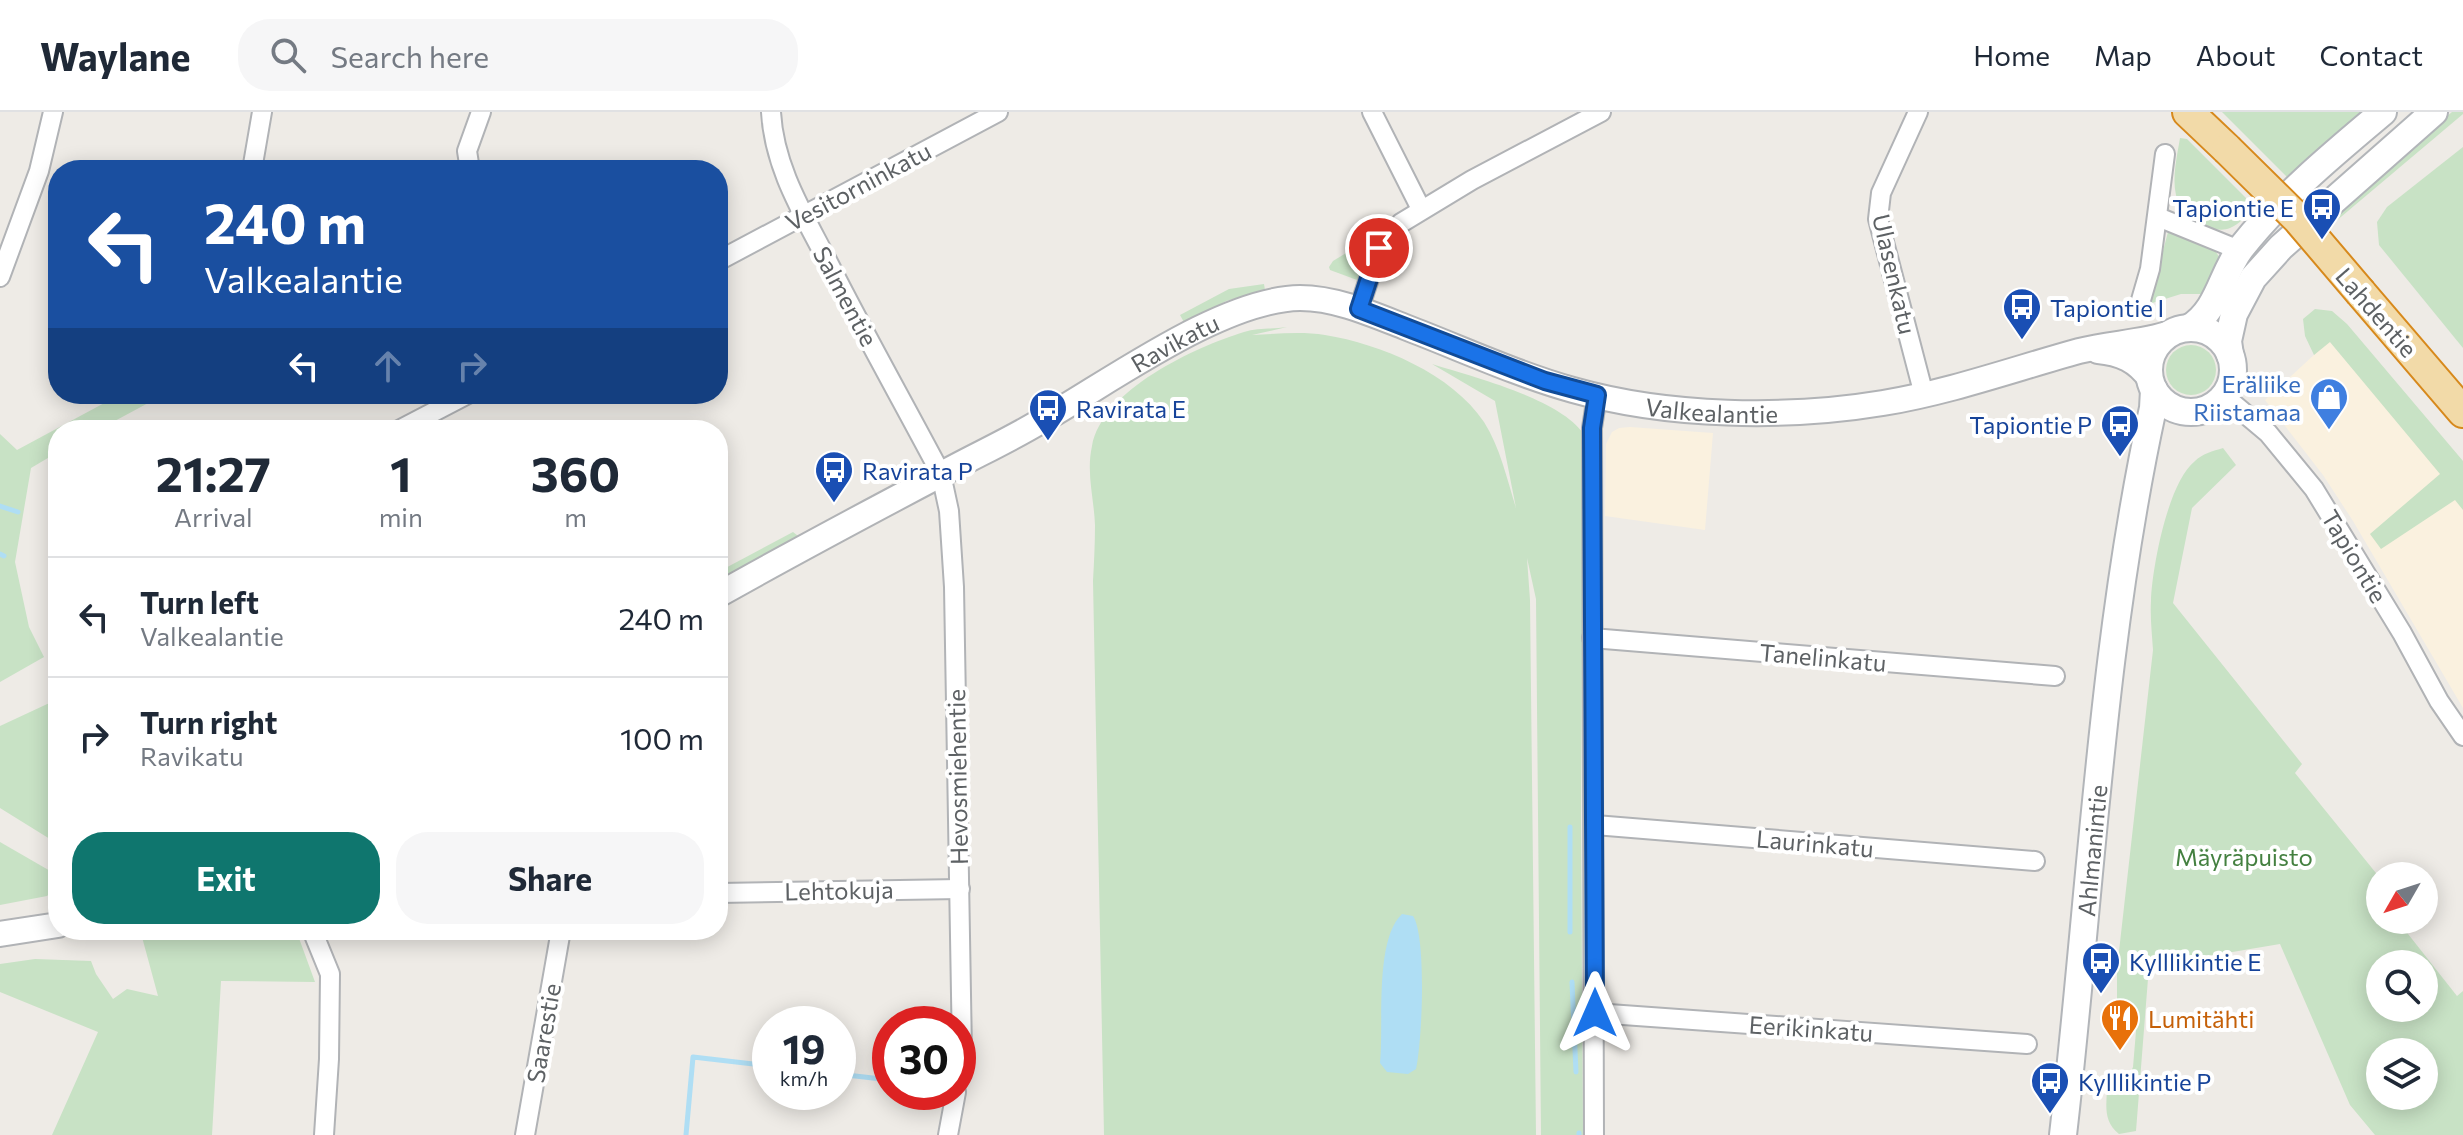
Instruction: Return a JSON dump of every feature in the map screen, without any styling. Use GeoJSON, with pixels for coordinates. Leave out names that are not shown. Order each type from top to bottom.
{"type":"FeatureCollection","features":[{"type":"Feature","properties":{"kind":"highway","name":"Lahdentie"},"geometry":{"type":"LineString","coordinates":[[2188,112],[2298,219],[2463,412]]}},
{"type":"Feature","properties":{"kind":"main road"},"geometry":{"type":"LineString","coordinates":[[2383,112],[2269,215],[2239,250],[2207,313],[2153,351],[2150,362],[2152,384],[2175,408],[2190,412],[2206,409],[2224,396],[2233,369],[2229,330],[2253,278],[2281,247],[2434,112]]}},
{"type":"Feature","properties":{"kind":"main road"},"geometry":{"type":"LineString","coordinates":[[2180,330],[2206,331],[2215,336],[2230,355]]}},
{"type":"Feature","properties":{"kind":"main road","name":"Ahlmanintie"},"geometry":{"type":"LineString","coordinates":[[2063,1135],[2110,682],[2152,384]]}},
{"type":"Feature","properties":{"kind":"main road","name":"Ahlmanintie"},"geometry":{"type":"LineString","coordinates":[[2125,565],[2160,445],[2175,422],[2190,412]]}},
{"type":"Feature","properties":{"kind":"street"},"geometry":{"type":"LineString","coordinates":[[0,277],[39,171],[53,112]]}},
{"type":"Feature","properties":{"kind":"street"},"geometry":{"type":"LineString","coordinates":[[254,160],[262,112]]}},
{"type":"Feature","properties":{"kind":"street"},"geometry":{"type":"LineString","coordinates":[[468,160],[467,151],[481,112]]}},
{"type":"Feature","properties":{"kind":"street","name":"Salmentie"},"geometry":{"type":"LineString","coordinates":[[771,112],[778,156],[804,214],[941,474]]}},
{"type":"Feature","properties":{"kind":"street","name":"Vesitorninkatu"},"geometry":{"type":"LineString","coordinates":[[728,256],[998,112]]}},
{"type":"Feature","properties":{"kind":"street"},"geometry":{"type":"LineString","coordinates":[[1372,112],[1421,209]]}},
{"type":"Feature","properties":{"kind":"street"},"geometry":{"type":"LineString","coordinates":[[1359,309],[1379,248],[1401,223],[1421,209],[1601,112]]}},
{"type":"Feature","properties":{"kind":"street","name":"Ulasenkatu"},"geometry":{"type":"LineString","coordinates":[[1918,112],[1877,207],[1924,395]]}},
{"type":"Feature","properties":{"kind":"street"},"geometry":{"type":"LineString","coordinates":[[2141,300],[2150,269],[2165,154]]}},
{"type":"Feature","properties":{"kind":"street"},"geometry":{"type":"LineString","coordinates":[[2158,217],[2239,250]]}},
{"type":"Feature","properties":{"kind":"street","name":"Ravikatu"},"geometry":{"type":"LineString","coordinates":[[728,590],[1039,423],[1182,338],[1227,315],[1269,302],[1301,298],[1359,309]]}},
{"type":"Feature","properties":{"kind":"street","name":"Valkealantie"},"geometry":{"type":"LineString","coordinates":[[1359,309],[1545,381],[1597,395],[1722,412],[1789,413],[1849,408],[1924,395],[2072,353],[2155,338],[2180,330]]}},
{"type":"Feature","properties":{"kind":"street","name":"Valkealantie"},"geometry":{"type":"LineString","coordinates":[[2072,353],[2091,351],[2116,354],[2138,364],[2152,384]]}},
{"type":"Feature","properties":{"kind":"street"},"geometry":{"type":"LineString","coordinates":[[1594,1135],[1592,428],[1597,395]]}},
{"type":"Feature","properties":{"kind":"street","name":"Tapiontie"},"geometry":{"type":"LineString","coordinates":[[2224,396],[2268,433],[2314,489],[2402,633],[2439,701],[2463,736]]}},
{"type":"Feature","properties":{"kind":"street"},"geometry":{"type":"LineString","coordinates":[[418,420],[449,404]]}},
{"type":"Feature","properties":{"kind":"street","name":"Hevosmiehentie"},"geometry":{"type":"LineString","coordinates":[[941,474],[949,511],[954,587],[961,1006]]}},
{"type":"Feature","properties":{"kind":"street","name":"Tanelinkatu"},"geometry":{"type":"LineString","coordinates":[[1592,638],[2055,676]]}},
{"type":"Feature","properties":{"kind":"street","name":"Laurinkatu"},"geometry":{"type":"LineString","coordinates":[[1595,825],[2035,861]]}},
{"type":"Feature","properties":{"kind":"street","name":"Lehtokuja"},"geometry":{"type":"LineString","coordinates":[[728,893],[960,889]]}},
{"type":"Feature","properties":{"kind":"street"},"geometry":{"type":"LineString","coordinates":[[0,934],[48,927]]}},
{"type":"Feature","properties":{"kind":"street"},"geometry":{"type":"LineString","coordinates":[[316,940],[330,974],[324,1135]]}},
{"type":"Feature","properties":{"kind":"street","name":"Saarestie"},"geometry":{"type":"LineString","coordinates":[[525,1135],[559,940]]}},
{"type":"Feature","properties":{"kind":"street","name":"Eerikinkatu"},"geometry":{"type":"LineString","coordinates":[[1595,1013],[2027,1044]]}},
{"type":"Feature","properties":{"kind":"street"},"geometry":{"type":"LineString","coordinates":[[948,1135],[953,1110]]}},
{"type":"Feature","properties":{"kind":"shaded area"},"geometry":{"type":"Polygon","coordinates":[[[2329,341],[2463,497],[2463,708],[2353,521],[2323,475],[2265,400],[2329,341]]]}},
{"type":"Feature","properties":{"kind":"shaded area"},"geometry":{"type":"Polygon","coordinates":[[[1630,427],[1713,433],[1705,530],[1605,516],[1606,444],[1612,432],[1630,427]]]}},
{"type":"Feature","properties":{"kind":"green space"},"geometry":{"type":"Polygon","coordinates":[[[2222,112],[2364,112],[2288,178],[2222,112]]]}},
{"type":"Feature","properties":{"kind":"green space"},"geometry":{"type":"Polygon","coordinates":[[[2452,112],[2463,114],[2329,227],[2323,220],[2452,112]]]}},
{"type":"Feature","properties":{"kind":"green space"},"geometry":{"type":"Polygon","coordinates":[[[2180,138],[2187,139],[2253,207],[2237,224],[2222,230],[2214,229],[2197,221],[2183,209],[2176,195],[2175,181],[2180,138]]]}},
{"type":"Feature","properties":{"kind":"green space"},"geometry":{"type":"Polygon","coordinates":[[[2463,147],[2463,348],[2379,245],[2377,222],[2387,207],[2463,147]]]}},
{"type":"Feature","properties":{"kind":"green space"},"geometry":{"type":"Polygon","coordinates":[[[2180,230],[2216,252],[2221,260],[2207,294],[2181,294],[2149,304],[2168,232],[2180,230]]]}},
{"type":"Feature","properties":{"kind":"green space"},"geometry":{"type":"Polygon","coordinates":[[[1374,236],[1357,280],[1330,270],[1333,261],[1374,236]]]}},
{"type":"Feature","properties":{"kind":"green space"},"geometry":{"type":"Polygon","coordinates":[[[1264,284],[1265,290],[1226,301],[1185,324],[1180,315],[1229,289],[1264,284]]]}},
{"type":"Feature","properties":{"kind":"green space"},"geometry":{"type":"Polygon","coordinates":[[[2315,309],[2332,311],[2347,324],[2463,461],[2463,510],[2455,500],[2381,549],[2370,534],[2440,474],[2330,342],[2314,355],[2305,336],[2303,319],[2315,309]]]}},
{"type":"Feature","properties":{"kind":"green space"},"geometry":{"type":"Polygon","coordinates":[[[1287,327],[1252,335],[1307,333],[1347,339],[1414,364],[1454,389],[1490,432],[1516,508],[1495,401],[1432,364],[1535,399],[1555,409],[1583,433],[1583,1135],[1541,1135],[1536,599],[1527,558],[1536,1135],[1104,1135],[1092,446],[1099,426],[1113,407],[1153,374],[1224,339],[1249,331],[1287,327]]]}},
{"type":"Feature","properties":{"kind":"green space"},"geometry":{"type":"Polygon","coordinates":[[[2191,345],[2208,353],[2216,370],[2208,387],[2191,395],[2174,387],[2166,370],[2174,353],[2191,345]]]}},
{"type":"Feature","properties":{"kind":"green space"},"geometry":{"type":"Polygon","coordinates":[[[102,404],[146,404],[117,420],[73,420],[102,404]]]}},
{"type":"Feature","properties":{"kind":"green space"},"geometry":{"type":"Polygon","coordinates":[[[48,433],[48,458],[31,468],[15,562],[29,627],[44,657],[0,682],[0,434],[17,450],[48,433]]]}},
{"type":"Feature","properties":{"kind":"green space","name":"Mäyräpuisto"},"geometry":{"type":"Polygon","coordinates":[[[2223,448],[2236,465],[2192,508],[2173,603],[2302,764],[2295,773],[2367,862],[2366,934],[2408,934],[2421,950],[2366,950],[2366,1022],[2438,1022],[2438,972],[2457,996],[2463,991],[2463,1135],[2375,1135],[2350,1105],[2280,944],[2149,966],[2136,1131],[2119,1134],[2108,1120],[2107,1090],[2127,1081],[2133,1067],[2136,1031],[2117,1028],[2117,969],[2153,650],[2151,607],[2154,568],[2163,526],[2177,487],[2185,472],[2204,455],[2223,448]]]}},
{"type":"Feature","properties":{"kind":"green space"},"geometry":{"type":"Polygon","coordinates":[[[793,532],[798,536],[728,575],[728,567],[793,532]]]}},
{"type":"Feature","properties":{"kind":"green space"},"geometry":{"type":"Polygon","coordinates":[[[48,704],[48,838],[0,808],[0,726],[48,704]]]}},
{"type":"Feature","properties":{"kind":"green space"},"geometry":{"type":"Polygon","coordinates":[[[0,842],[48,870],[48,895],[0,905],[0,842]]]}},
{"type":"Feature","properties":{"kind":"green space"},"geometry":{"type":"Polygon","coordinates":[[[143,940],[300,940],[315,982],[221,981],[212,1135],[52,1135],[98,1032],[0,992],[0,964],[35,959],[91,961],[113,999],[127,989],[158,996],[143,940]]]}},
{"type":"Feature","properties":{"kind":"water"},"geometry":{"type":"Polygon","coordinates":[[[1402,914],[1413,916],[1422,967],[1418,1056],[1416,1069],[1408,1074],[1387,1072],[1380,1063],[1384,963],[1393,926],[1402,914]]]}},
{"type":"Feature","properties":{"kind":"waterway"},"geometry":{"type":"LineString","coordinates":[[0,506],[18,512]]}},
{"type":"Feature","properties":{"kind":"waterway"},"geometry":{"type":"LineString","coordinates":[[0,554],[4,556]]}},
{"type":"Feature","properties":{"kind":"waterway"},"geometry":{"type":"LineString","coordinates":[[1570,827],[1570,932]]}},
{"type":"Feature","properties":{"kind":"waterway"},"geometry":{"type":"LineString","coordinates":[[1572,982],[1576,1072]]}},
{"type":"Feature","properties":{"kind":"waterway"},"geometry":{"type":"LineString","coordinates":[[686,1135],[693,1057],[752,1064]]}},
{"type":"Feature","properties":{"kind":"waterway"},"geometry":{"type":"LineString","coordinates":[[856,1076],[872,1078]]}},
{"type":"Feature","properties":{"kind":"place","name":"Tapiontie E"},"geometry":{"type":"Point","coordinates":[2322,241]}},
{"type":"Feature","properties":{"kind":"place","name":"Tapiontie I"},"geometry":{"type":"Point","coordinates":[2022,341]}},
{"type":"Feature","properties":{"kind":"place","name":"Eräliike Riistamaa"},"geometry":{"type":"Point","coordinates":[2329,431]}},
{"type":"Feature","properties":{"kind":"place","name":"Ravirata E"},"geometry":{"type":"Point","coordinates":[1048,442]}},
{"type":"Feature","properties":{"kind":"place","name":"Tapiontie P"},"geometry":{"type":"Point","coordinates":[2120,458]}},
{"type":"Feature","properties":{"kind":"place","name":"Ravirata P"},"geometry":{"type":"Point","coordinates":[834,504]}},
{"type":"Feature","properties":{"kind":"place","name":"Kylllikintie E"},"geometry":{"type":"Point","coordinates":[2101,995]}},
{"type":"Feature","properties":{"kind":"place","name":"Lumitähti"},"geometry":{"type":"Point","coordinates":[2120,1052]}},
{"type":"Feature","properties":{"kind":"place","name":"Kylllikintie P"},"geometry":{"type":"Point","coordinates":[2050,1115]}},
{"type":"Feature","properties":{"kind":"route"},"geometry":{"type":"LineString","coordinates":[[1379,248],[1359,309],[1545,381],[1597,395],[1592,428],[1591,670],[1595,1013]]}}]}
